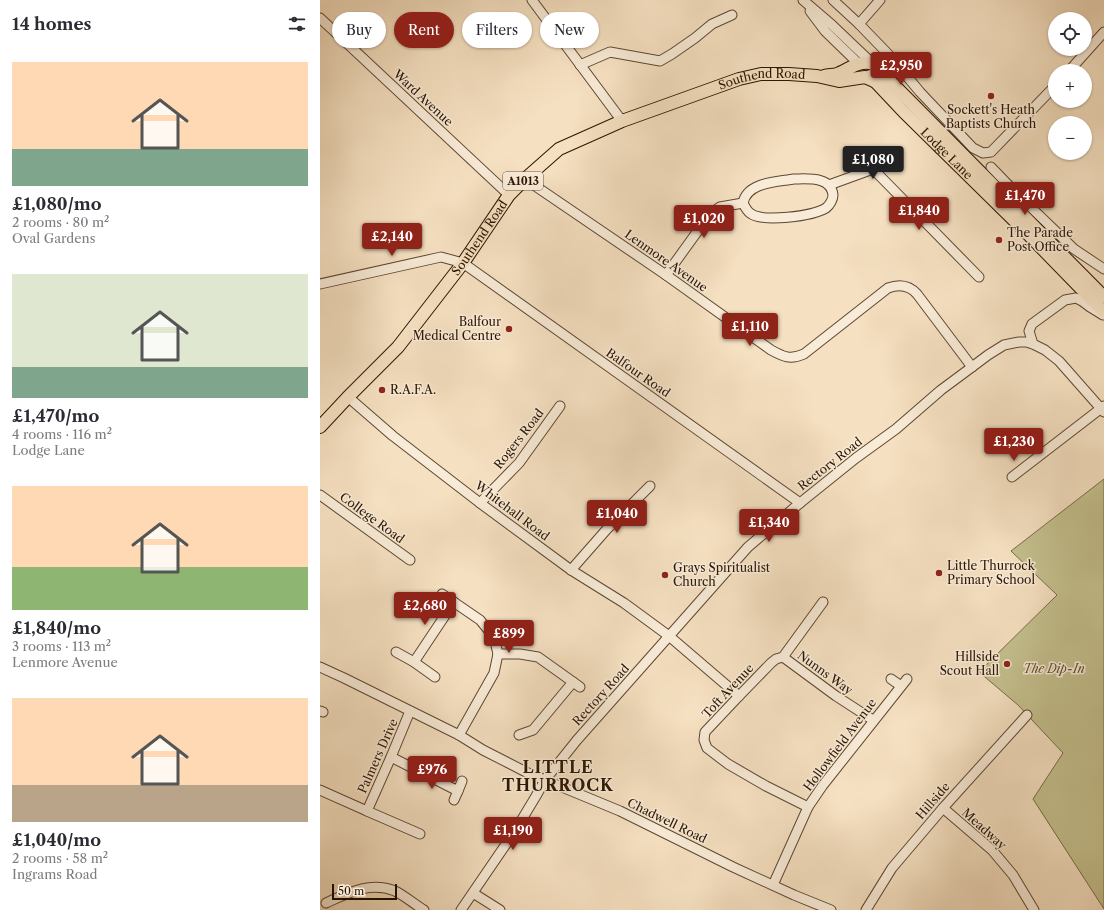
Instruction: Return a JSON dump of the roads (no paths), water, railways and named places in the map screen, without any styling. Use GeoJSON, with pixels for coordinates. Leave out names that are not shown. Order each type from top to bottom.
{"type":"FeatureCollection","features":[{"type":"Feature","properties":{"kind":"main road","name":"Southend Road"},"geometry":{"type":"LineString","coordinates":[[817,76],[838,74],[859,64],[873,64]]}},
{"type":"Feature","properties":{"kind":"main road"},"geometry":{"type":"LineString","coordinates":[[855,78],[860,71],[859,64]]}},
{"type":"Feature","properties":{"kind":"main road","name":"Lodge Lane"},"geometry":{"type":"LineString","coordinates":[[859,64],[874,81],[1104,312]]}},
{"type":"Feature","properties":{"kind":"main road","name":"Lodge Lane"},"geometry":{"type":"LineString","coordinates":[[873,64],[1104,297]]}},
{"type":"Feature","properties":{"kind":"main road","name":"Southend Road"},"geometry":{"type":"LineString","coordinates":[[320,427],[398,347],[463,263],[509,195],[559,149],[622,121],[739,79],[760,74],[817,76],[839,81],[865,77],[874,81]]}},
{"type":"Feature","properties":{"kind":"street"},"geometry":{"type":"LineString","coordinates":[[532,0],[622,121]]}},
{"type":"Feature","properties":{"kind":"street","name":"Lodge Lane"},"geometry":{"type":"LineString","coordinates":[[803,0],[825,31],[859,64]]}},
{"type":"Feature","properties":{"kind":"street","name":"Lodge Lane"},"geometry":{"type":"LineString","coordinates":[[803,0],[873,64]]}},
{"type":"Feature","properties":{"kind":"street","name":"Lodge Lane"},"geometry":{"type":"LineString","coordinates":[[833,0],[890,56],[920,92],[968,143],[973,148],[983,153],[992,152],[1048,93]]}},
{"type":"Feature","properties":{"kind":"street"},"geometry":{"type":"LineString","coordinates":[[859,24],[880,0]]}},
{"type":"Feature","properties":{"kind":"street"},"geometry":{"type":"LineString","coordinates":[[580,65],[610,52],[660,61],[695,38],[712,24],[732,15]]}},
{"type":"Feature","properties":{"kind":"street","name":"Ward Avenue"},"geometry":{"type":"LineString","coordinates":[[320,18],[509,195]]}},
{"type":"Feature","properties":{"kind":"street"},"geometry":{"type":"LineString","coordinates":[[1075,64],[1104,32]]}},
{"type":"Feature","properties":{"kind":"street"},"geometry":{"type":"LineString","coordinates":[[840,46],[846,61],[842,71]]}},
{"type":"Feature","properties":{"kind":"street"},"geometry":{"type":"LineString","coordinates":[[854,46],[860,59],[859,64]]}},
{"type":"Feature","properties":{"kind":"street"},"geometry":{"type":"LineString","coordinates":[[861,157],[979,277]]}},
{"type":"Feature","properties":{"kind":"street","name":"Lodge Lane"},"geometry":{"type":"LineString","coordinates":[[992,167],[1017,194],[1074,249],[1104,269]]}},
{"type":"Feature","properties":{"kind":"street"},"geometry":{"type":"LineString","coordinates":[[829,185],[873,169]]}},
{"type":"Feature","properties":{"kind":"street","name":"Lenmore Avenue"},"geometry":{"type":"LineString","coordinates":[[525,179],[666,275],[772,350],[789,358],[804,354],[888,288],[897,286],[907,287],[917,294],[972,367]]}},
{"type":"Feature","properties":{"kind":"street"},"geometry":{"type":"LineString","coordinates":[[794,179],[820,180],[829,185],[833,197],[828,206],[825,208],[789,218],[758,217],[750,213],[743,203],[748,192],[757,187],[769,183],[794,179]]}},
{"type":"Feature","properties":{"kind":"street"},"geometry":{"type":"LineString","coordinates":[[666,275],[710,214],[720,207],[743,203]]}},
{"type":"Feature","properties":{"kind":"street"},"geometry":{"type":"LineString","coordinates":[[320,284],[441,257],[463,263]]}},
{"type":"Feature","properties":{"kind":"street","name":"Balfour Road"},"geometry":{"type":"LineString","coordinates":[[463,263],[800,503]]}},
{"type":"Feature","properties":{"kind":"street"},"geometry":{"type":"LineString","coordinates":[[1033,344],[1029,331],[1032,324],[1065,300],[1076,298],[1104,315]]}},
{"type":"Feature","properties":{"kind":"street","name":"Rectory Road"},"geometry":{"type":"LineString","coordinates":[[461,910],[515,831],[545,780],[577,740],[748,547],[800,503],[896,428],[941,390],[1004,345],[1026,342],[1045,350],[1059,361],[1103,409]]}},
{"type":"Feature","properties":{"kind":"street","name":"Whitehall Road"},"geometry":{"type":"LineString","coordinates":[[348,397],[393,436],[480,503],[571,570],[624,603],[669,636],[738,696]]}},
{"type":"Feature","properties":{"kind":"street","name":"Rogers Road"},"geometry":{"type":"LineString","coordinates":[[480,503],[519,463],[560,406]]}},
{"type":"Feature","properties":{"kind":"street"},"geometry":{"type":"LineString","coordinates":[[1012,477],[1103,409]]}},
{"type":"Feature","properties":{"kind":"street"},"geometry":{"type":"LineString","coordinates":[[571,570],[607,529],[650,486]]}},
{"type":"Feature","properties":{"kind":"street","name":"College Road"},"geometry":{"type":"LineString","coordinates":[[320,495],[410,560]]}},
{"type":"Feature","properties":{"kind":"street"},"geometry":{"type":"LineString","coordinates":[[442,594],[480,620],[494,637],[498,654],[494,673],[459,735]]}},
{"type":"Feature","properties":{"kind":"street"},"geometry":{"type":"LineString","coordinates":[[414,662],[454,602]]}},
{"type":"Feature","properties":{"kind":"street","name":"Toft Avenue"},"geometry":{"type":"LineString","coordinates":[[808,807],[766,786],[728,764],[707,748],[704,740],[705,732],[738,696],[771,663],[776,659],[783,657],[823,602]]}},
{"type":"Feature","properties":{"kind":"street"},"geometry":{"type":"LineString","coordinates":[[396,652],[414,662],[435,677]]}},
{"type":"Feature","properties":{"kind":"street"},"geometry":{"type":"LineString","coordinates":[[498,654],[520,654],[538,657],[577,684],[533,730],[519,735]]}},
{"type":"Feature","properties":{"kind":"street","name":"Nunns Way"},"geometry":{"type":"LineString","coordinates":[[783,657],[836,696],[873,720]]}},
{"type":"Feature","properties":{"kind":"street","name":"Chadwell Road"},"geometry":{"type":"LineString","coordinates":[[320,667],[410,710],[528,773],[620,811],[773,886],[831,910]]}},
{"type":"Feature","properties":{"kind":"street","name":"Hollowfield Avenue"},"geometry":{"type":"LineString","coordinates":[[773,886],[808,807],[823,784],[907,678]]}},
{"type":"Feature","properties":{"kind":"street"},"geometry":{"type":"LineString","coordinates":[[891,679],[900,686]]}},
{"type":"Feature","properties":{"kind":"street","name":"Palmers Drive"},"geometry":{"type":"LineString","coordinates":[[367,811],[410,710]]}},
{"type":"Feature","properties":{"kind":"street","name":"Hillside"},"geometry":{"type":"LineString","coordinates":[[866,910],[892,868],[1026,715]]}},
{"type":"Feature","properties":{"kind":"street"},"geometry":{"type":"LineString","coordinates":[[391,757],[458,791]]}},
{"type":"Feature","properties":{"kind":"street"},"geometry":{"type":"LineString","coordinates":[[454,800],[462,781]]}},
{"type":"Feature","properties":{"kind":"street","name":"Palmers Drive"},"geometry":{"type":"LineString","coordinates":[[320,790],[420,834]]}},
{"type":"Feature","properties":{"kind":"street","name":"Meadway"},"geometry":{"type":"LineString","coordinates":[[943,808],[992,850],[1013,875],[1034,910]]}},
{"type":"Feature","properties":{"kind":"street"},"geometry":{"type":"LineString","coordinates":[[326,903],[348,893],[368,887],[382,887],[396,892],[424,910]]}},
{"type":"Feature","properties":{"kind":"street"},"geometry":{"type":"LineString","coordinates":[[473,893],[500,910]]}},
{"type":"Feature","properties":{"kind":"place","name":"Sockett's Heath Baptists Church"},"geometry":{"type":"Point","coordinates":[991,96]}},
{"type":"Feature","properties":{"kind":"place","name":"The Parade Post Office"},"geometry":{"type":"Point","coordinates":[999,240]}},
{"type":"Feature","properties":{"kind":"place","name":"Balfour Medical Centre"},"geometry":{"type":"Point","coordinates":[509,329]}},
{"type":"Feature","properties":{"kind":"place","name":"R.A.F.A."},"geometry":{"type":"Point","coordinates":[382,390]}},
{"type":"Feature","properties":{"kind":"place","name":"Little Thurrock Primary School"},"geometry":{"type":"Point","coordinates":[939,573]}},
{"type":"Feature","properties":{"kind":"place","name":"Grays Spiritualist Church"},"geometry":{"type":"Point","coordinates":[665,575]}},
{"type":"Feature","properties":{"kind":"place","name":"Hillside Scout Hall"},"geometry":{"type":"Point","coordinates":[1007,664]}},
{"type":"Feature","properties":{"kind":"district","name":"LITTLE THURROCK"},"geometry":{"type":"Point","coordinates":[558,776]}},
{"type":"Feature","properties":{"kind":"park label","name":"The Dip-In"},"geometry":{"type":"Point","coordinates":[1054,669]}}]}
